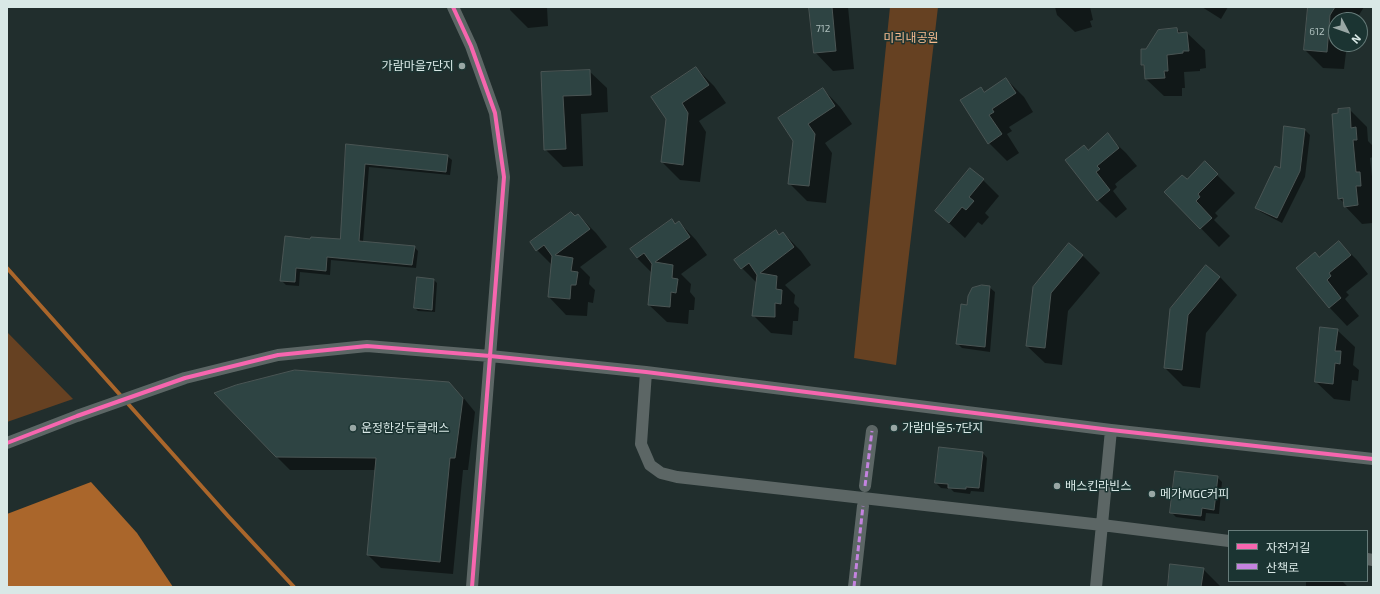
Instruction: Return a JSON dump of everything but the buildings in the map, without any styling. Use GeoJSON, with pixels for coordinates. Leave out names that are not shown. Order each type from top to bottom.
{"type":"FeatureCollection","features":[{"type":"Feature","properties":{"kind":"street"},"geometry":{"type":"LineString","coordinates":[[454,7],[471,46],[495,113],[504,177],[472,587]]}},
{"type":"Feature","properties":{"kind":"street"},"geometry":{"type":"LineString","coordinates":[[7,443],[77,416],[185,378],[278,355],[367,346],[490,356],[646,372],[1111,430],[1373,459]]}},
{"type":"Feature","properties":{"kind":"street"},"geometry":{"type":"LineString","coordinates":[[646,372],[641,444],[650,465],[661,473],[677,477],[1102,525],[1228,541]]}},
{"type":"Feature","properties":{"kind":"street"},"geometry":{"type":"LineString","coordinates":[[1096,587],[1111,430]]}},
{"type":"Feature","properties":{"kind":"street"},"geometry":{"type":"LineString","coordinates":[[865,486],[872,431]]}},
{"type":"Feature","properties":{"kind":"street"},"geometry":{"type":"LineString","coordinates":[[854,587],[863,506]]}},
{"type":"Feature","properties":{"kind":"green space","name":"미리내공원"},"geometry":{"type":"Polygon","coordinates":[[[890,7],[938,7],[896,365],[854,358],[890,7]]]}},
{"type":"Feature","properties":{"kind":"green space"},"geometry":{"type":"Polygon","coordinates":[[[7,332],[73,399],[7,422],[7,332]]]}},
{"type":"Feature","properties":{"kind":"shaded area"},"geometry":{"type":"Polygon","coordinates":[[[91,482],[137,533],[173,587],[7,587],[7,514],[91,482]]]}},
{"type":"Feature","properties":{"kind":"waterway"},"geometry":{"type":"LineString","coordinates":[[7,268],[228,516],[294,587]]}},
{"type":"Feature","properties":{"kind":"marked path"},"geometry":{"type":"LineString","coordinates":[[865,486],[872,431]]}},
{"type":"Feature","properties":{"kind":"marked path"},"geometry":{"type":"LineString","coordinates":[[854,587],[863,506]]}},
{"type":"Feature","properties":{"kind":"cycle path"},"geometry":{"type":"LineString","coordinates":[[453,7],[471,46],[495,113],[504,177],[472,587]]}},
{"type":"Feature","properties":{"kind":"cycle path"},"geometry":{"type":"LineString","coordinates":[[7,443],[77,416],[185,378],[278,355],[367,346],[490,356],[646,372],[1111,430],[1373,459]]}},
{"type":"Feature","properties":{"kind":"place","name":"가람마을7단지"},"geometry":{"type":"Point","coordinates":[462,66]}},
{"type":"Feature","properties":{"kind":"place","name":"운정한강듀클래스"},"geometry":{"type":"Point","coordinates":[353,428]}},
{"type":"Feature","properties":{"kind":"place","name":"가람마을5·7단지"},"geometry":{"type":"Point","coordinates":[894,428]}},
{"type":"Feature","properties":{"kind":"place","name":"배스킨라빈스"},"geometry":{"type":"Point","coordinates":[1057,486]}},
{"type":"Feature","properties":{"kind":"place","name":"메가MGC커피"},"geometry":{"type":"Point","coordinates":[1152,494]}}]}
